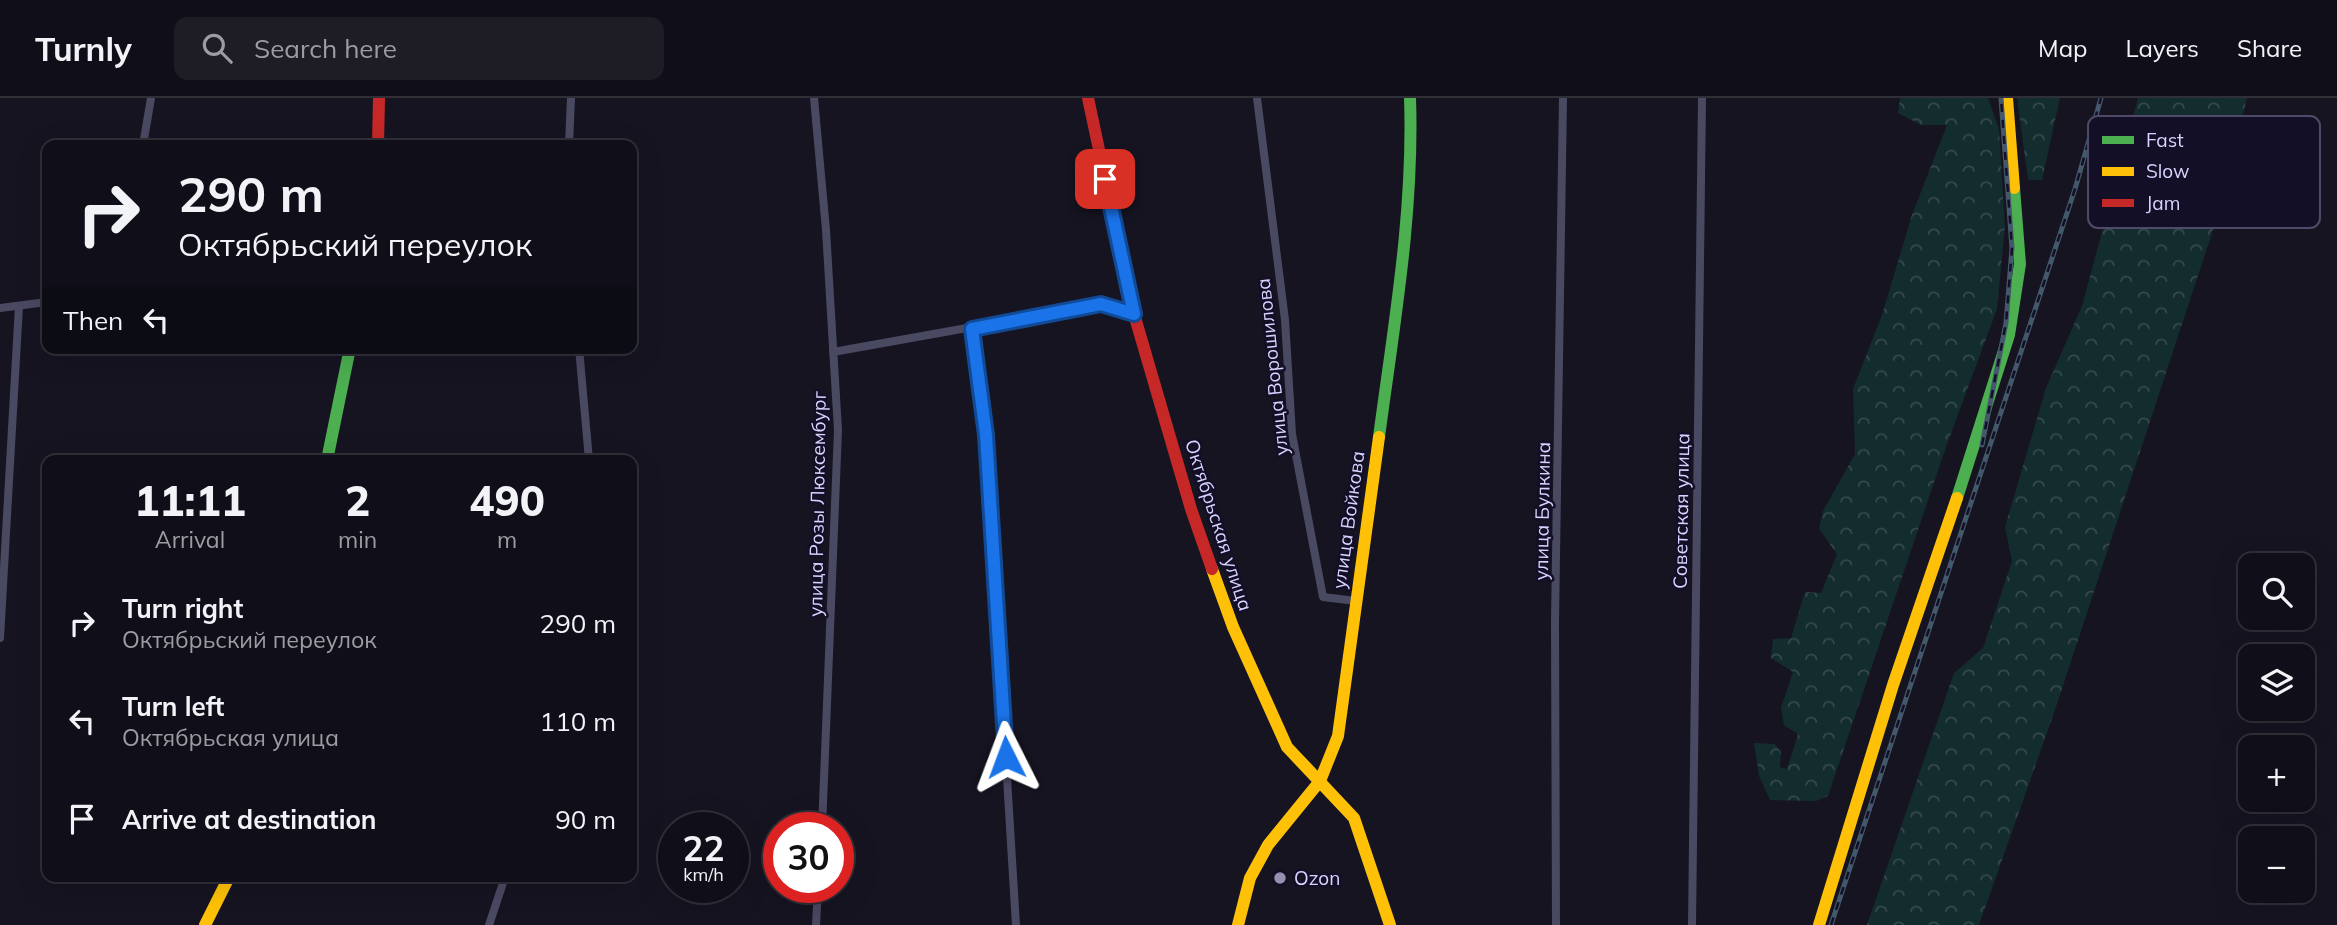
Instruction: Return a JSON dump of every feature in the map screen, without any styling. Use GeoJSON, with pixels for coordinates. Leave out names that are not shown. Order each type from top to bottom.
{"type":"FeatureCollection","features":[{"type":"Feature","properties":{"kind":"street"},"geometry":{"type":"LineString","coordinates":[[144,140],[150,98]]}},
{"type":"Feature","properties":{"kind":"street"},"geometry":{"type":"LineString","coordinates":[[378,140],[379,98]]}},
{"type":"Feature","properties":{"kind":"street"},"geometry":{"type":"LineString","coordinates":[[569,140],[570,98]]}},
{"type":"Feature","properties":{"kind":"street","name":"улица Розы Люксембург"},"geometry":{"type":"LineString","coordinates":[[814,98],[826,230],[838,430],[823,812]]}},
{"type":"Feature","properties":{"kind":"street","name":"Октябрьская улица"},"geometry":{"type":"LineString","coordinates":[[1088,98],[1134,314],[1191,509],[1233,627],[1287,747],[1320,781]]}},
{"type":"Feature","properties":{"kind":"street","name":"улица Ворошилова"},"geometry":{"type":"LineString","coordinates":[[1257,98],[1284,320],[1292,434],[1323,597],[1356,601]]}},
{"type":"Feature","properties":{"kind":"street","name":"улица Войкова"},"geometry":{"type":"LineString","coordinates":[[1320,781],[1338,736],[1406,237],[1412,151],[1410,98]]}},
{"type":"Feature","properties":{"kind":"street","name":"улица Булкина"},"geometry":{"type":"LineString","coordinates":[[1556,925],[1555,622],[1563,98]]}},
{"type":"Feature","properties":{"kind":"street","name":"Советская улица"},"geometry":{"type":"LineString","coordinates":[[1692,925],[1702,98]]}},
{"type":"Feature","properties":{"kind":"street"},"geometry":{"type":"LineString","coordinates":[[1819,925],[1893,685],[1993,393],[2009,335],[2020,264],[2007,98]]}},
{"type":"Feature","properties":{"kind":"street"},"geometry":{"type":"LineString","coordinates":[[0,308],[42,303]]}},
{"type":"Feature","properties":{"kind":"street"},"geometry":{"type":"LineString","coordinates":[[833,352],[1101,304],[1134,314]]}},
{"type":"Feature","properties":{"kind":"street"},"geometry":{"type":"LineString","coordinates":[[0,638],[19,306]]}},
{"type":"Feature","properties":{"kind":"street"},"geometry":{"type":"LineString","coordinates":[[972,329],[986,435],[1016,925]]}},
{"type":"Feature","properties":{"kind":"street"},"geometry":{"type":"LineString","coordinates":[[328,455],[349,354]]}},
{"type":"Feature","properties":{"kind":"street"},"geometry":{"type":"LineString","coordinates":[[580,354],[589,455]]}},
{"type":"Feature","properties":{"kind":"street"},"geometry":{"type":"LineString","coordinates":[[1238,925],[1250,878],[1268,845],[1320,781],[1354,818],[1390,925]]}},
{"type":"Feature","properties":{"kind":"street"},"geometry":{"type":"LineString","coordinates":[[205,925],[226,882]]}},
{"type":"Feature","properties":{"kind":"street"},"geometry":{"type":"LineString","coordinates":[[489,925],[503,882]]}},
{"type":"Feature","properties":{"kind":"street"},"geometry":{"type":"LineString","coordinates":[[816,925],[817,903]]}},
{"type":"Feature","properties":{"kind":"green space"},"geometry":{"type":"Polygon","coordinates":[[[1900,98],[1988,98],[1999,129],[2005,227],[1997,309],[1946,447],[1828,796],[1816,801],[1770,800],[1759,776],[1754,743],[1775,744],[1781,752],[1780,767],[1787,769],[1798,734],[1784,725],[1781,708],[1793,672],[1771,658],[1773,639],[1791,638],[1805,592],[1821,593],[1837,554],[1819,529],[1823,511],[1855,454],[1853,389],[1882,315],[1912,215],[1947,125],[1921,125],[1898,113],[1900,98]]]}},
{"type":"Feature","properties":{"kind":"green space"},"geometry":{"type":"Polygon","coordinates":[[[2017,98],[2060,98],[2042,180],[2028,180],[2017,98]]]}},
{"type":"Feature","properties":{"kind":"green space"},"geometry":{"type":"Polygon","coordinates":[[[2138,98],[2247,98],[2242,116],[2133,116],[2138,98]]]}},
{"type":"Feature","properties":{"kind":"green space"},"geometry":{"type":"Polygon","coordinates":[[[2103,228],[2214,228],[2055,710],[1979,925],[1867,925],[1954,673],[1983,648],[2012,561],[2005,527],[2046,388],[2082,306],[2103,228]]]}},
{"type":"Feature","properties":{"kind":"railway"},"geometry":{"type":"LineString","coordinates":[[1982,445],[2006,323],[2012,248],[2001,98]]}},
{"type":"Feature","properties":{"kind":"railway"},"geometry":{"type":"LineString","coordinates":[[2096,116],[2101,98]]}},
{"type":"Feature","properties":{"kind":"railway"},"geometry":{"type":"LineString","coordinates":[[1831,925],[2088,144]]}},
{"type":"Feature","properties":{"kind":"traffic: fast"},"geometry":{"type":"LineString","coordinates":[[1379,437],[1406,226],[1410,98]]}},
{"type":"Feature","properties":{"kind":"traffic: fast"},"geometry":{"type":"LineString","coordinates":[[1957,498],[2009,335],[2020,264],[2014,188]]}},
{"type":"Feature","properties":{"kind":"traffic: fast"},"geometry":{"type":"LineString","coordinates":[[328,455],[349,354]]}},
{"type":"Feature","properties":{"kind":"traffic: slow"},"geometry":{"type":"LineString","coordinates":[[2007,98],[2014,188]]}},
{"type":"Feature","properties":{"kind":"traffic: slow"},"geometry":{"type":"LineString","coordinates":[[1238,925],[1250,878],[1268,845],[1320,781],[1338,736],[1379,437]]}},
{"type":"Feature","properties":{"kind":"traffic: slow"},"geometry":{"type":"LineString","coordinates":[[1819,925],[1893,685],[1957,498]]}},
{"type":"Feature","properties":{"kind":"traffic: slow"},"geometry":{"type":"LineString","coordinates":[[1212,569],[1233,627],[1287,747],[1354,818],[1390,925]]}},
{"type":"Feature","properties":{"kind":"traffic: slow"},"geometry":{"type":"LineString","coordinates":[[205,925],[226,882]]}},
{"type":"Feature","properties":{"kind":"traffic: jam"},"geometry":{"type":"LineString","coordinates":[[378,140],[379,98]]}},
{"type":"Feature","properties":{"kind":"traffic: jam"},"geometry":{"type":"LineString","coordinates":[[1088,98],[1134,314],[1191,509],[1212,569]]}},
{"type":"Feature","properties":{"kind":"place","name":"Ozon"},"geometry":{"type":"Point","coordinates":[1280,878]}},
{"type":"Feature","properties":{"kind":"route"},"geometry":{"type":"LineString","coordinates":[[1006,757],[986,435],[972,329],[1101,304],[1134,314],[1105,179]]}}]}
